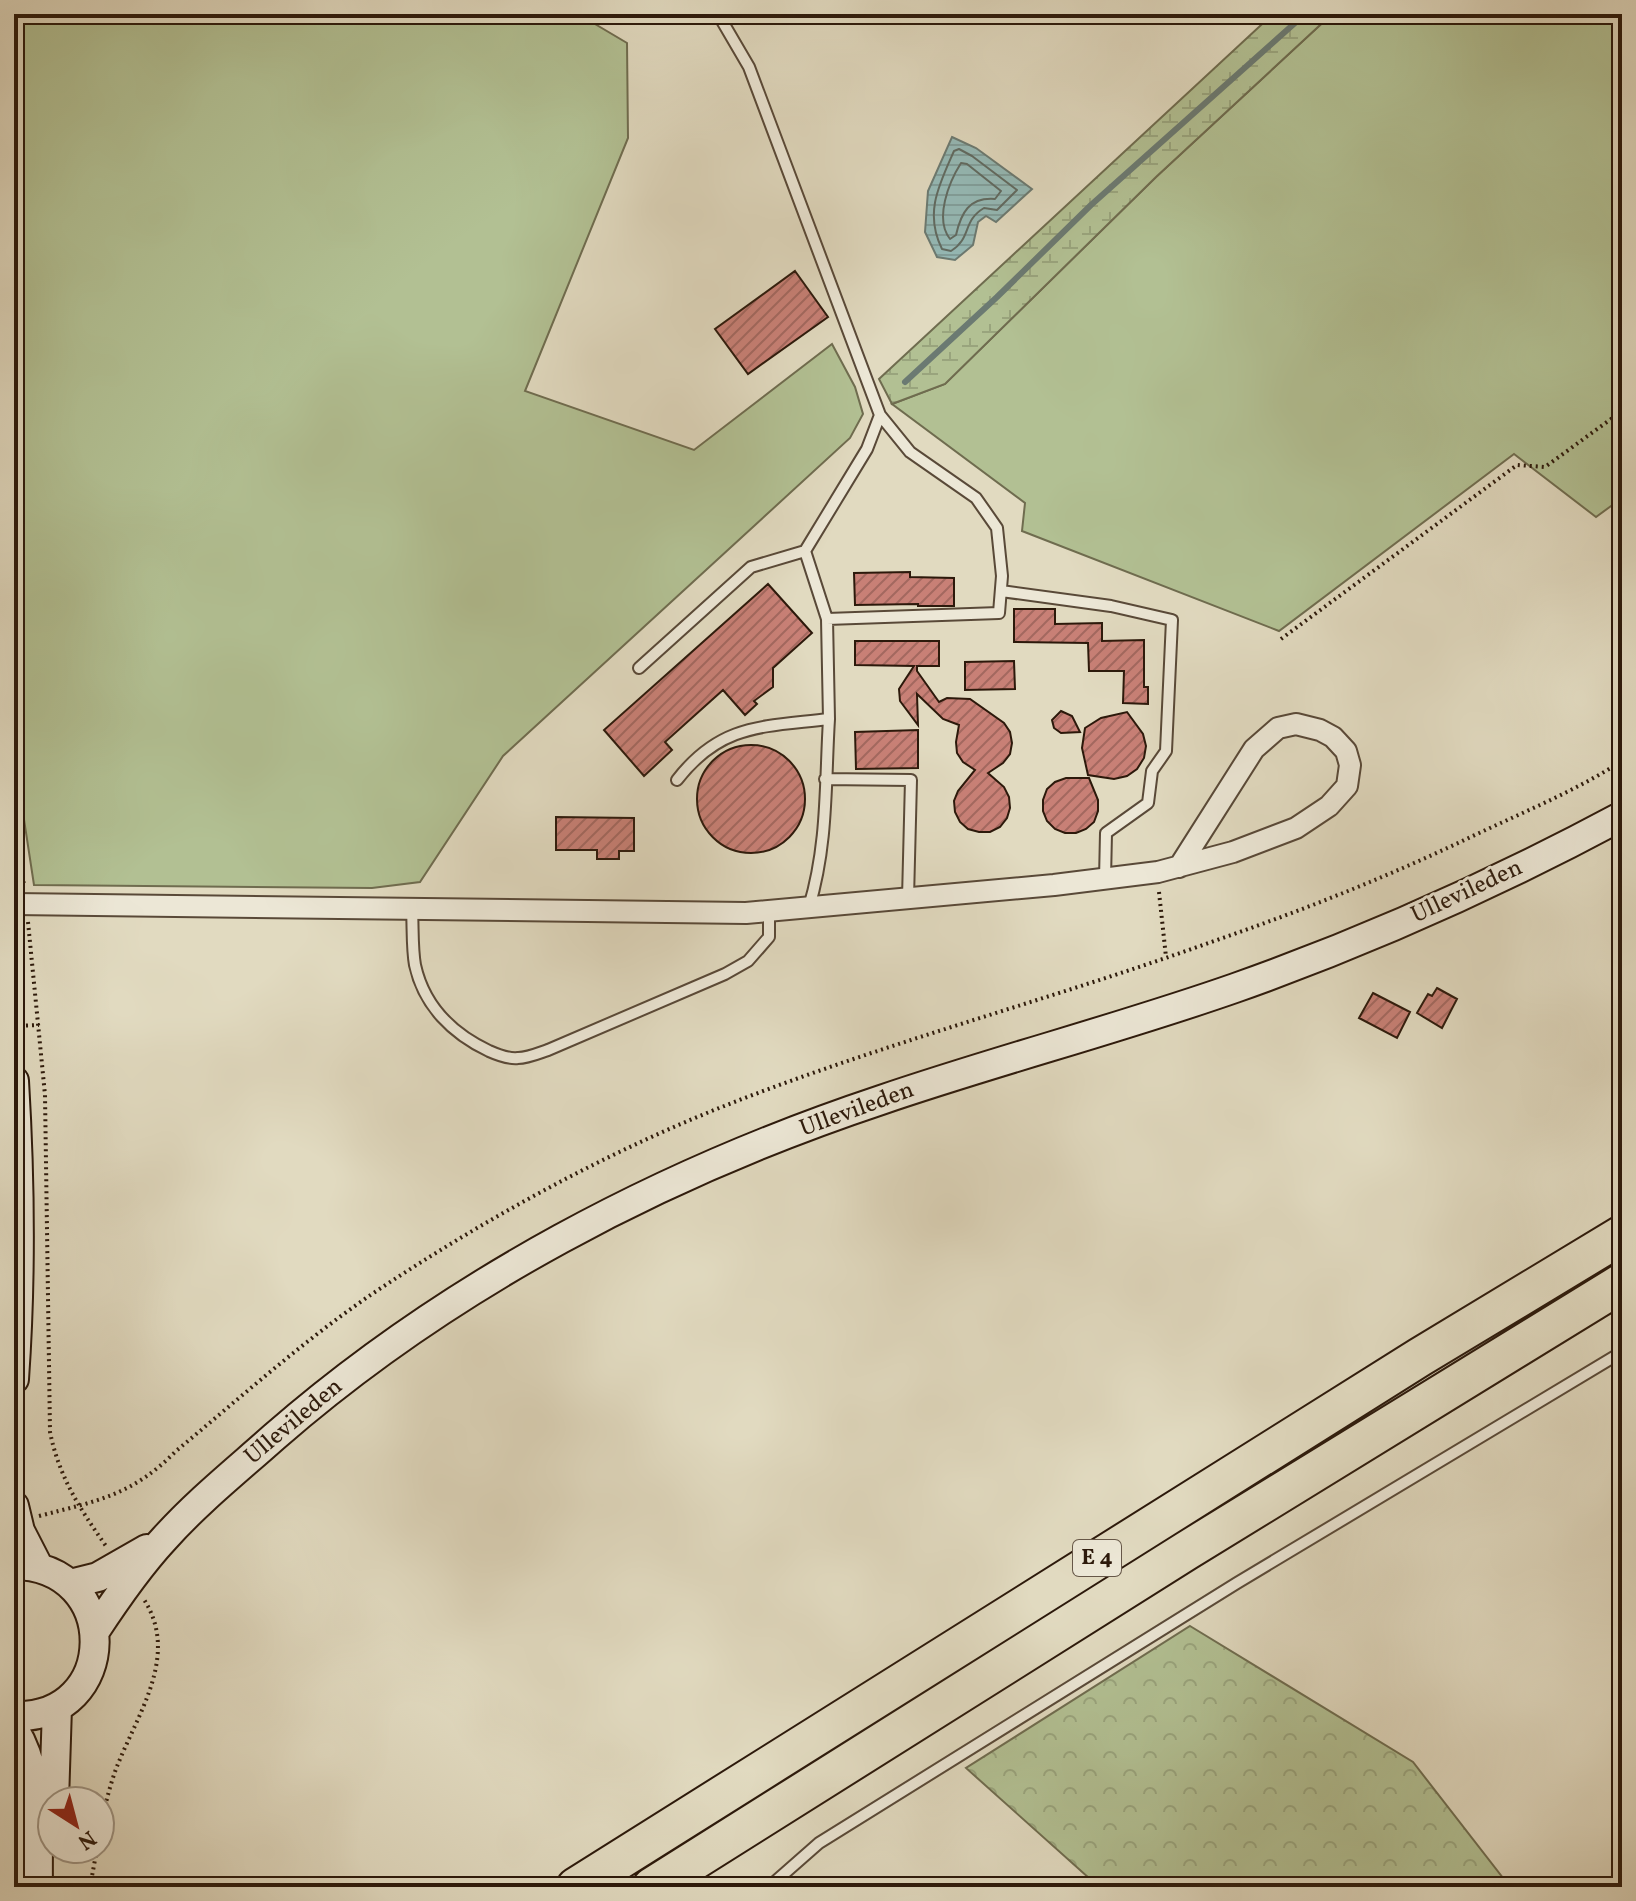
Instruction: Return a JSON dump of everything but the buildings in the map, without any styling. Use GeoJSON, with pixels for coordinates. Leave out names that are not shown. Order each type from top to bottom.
{"type":"FeatureCollection","features":[{"type":"Feature","properties":{"kind":"highway","name":"E 4"},"geometry":{"type":"LineString","coordinates":[[576,1887],[1393,1373],[1622,1235]]}},
{"type":"Feature","properties":{"kind":"highway","name":"E 4"},"geometry":{"type":"LineString","coordinates":[[652,1887],[1002,1666],[1622,1283]]}},
{"type":"Feature","properties":{"kind":"main road","name":"Ullevileden"},"geometry":{"type":"LineString","coordinates":[[95,1631],[115,1599],[165,1538],[310,1406],[402,1337],[503,1273],[637,1200],[758,1146],[878,1101],[1233,989],[1331,952],[1466,895],[1622,816]]}},
{"type":"Feature","properties":{"kind":"main road"},"geometry":{"type":"LineString","coordinates":[[14,1096],[19,1184],[14,1379]]}},
{"type":"Feature","properties":{"kind":"main road"},"geometry":{"type":"LineString","coordinates":[[14,1284],[16,1327]]}},
{"type":"Feature","properties":{"kind":"main road"},"geometry":{"type":"LineString","coordinates":[[14,1716],[30,1716],[57,1707],[79,1688],[88,1675],[96,1646],[87,1605],[70,1584],[27,1567],[20,1531],[22,1512]]}},
{"type":"Feature","properties":{"kind":"main road","name":"Ullevileden"},"geometry":{"type":"LineString","coordinates":[[70,1584],[98,1577],[165,1538]]}},
{"type":"Feature","properties":{"kind":"main road"},"geometry":{"type":"LineString","coordinates":[[55,1785],[57,1707]]}},
{"type":"Feature","properties":{"kind":"main road"},"geometry":{"type":"LineString","coordinates":[[14,1729],[26,1750],[34,1780],[39,1887]]}},
{"type":"Feature","properties":{"kind":"main road"},"geometry":{"type":"LineString","coordinates":[[39,1887],[43,1865]]}},
{"type":"Feature","properties":{"kind":"street"},"geometry":{"type":"LineString","coordinates":[[20,905],[694,914],[808,909],[1105,879],[1179,867],[1233,852],[1296,828],[1329,806],[1347,786],[1350,765],[1346,751],[1333,737],[1320,730],[1296,724],[1278,728],[1254,749],[1179,867]]}},
{"type":"Feature","properties":{"kind":"lane"},"geometry":{"type":"LineString","coordinates":[[718,14],[749,67],[880,415],[910,452],[976,498],[997,528],[1002,576],[999,613],[827,619]]}},
{"type":"Feature","properties":{"kind":"lane"},"geometry":{"type":"LineString","coordinates":[[639,668],[751,567],[805,551],[867,449],[880,415]]}},
{"type":"Feature","properties":{"kind":"lane"},"geometry":{"type":"LineString","coordinates":[[805,551],[827,619],[829,719],[825,831],[819,874],[808,909]]}},
{"type":"Feature","properties":{"kind":"lane"},"geometry":{"type":"LineString","coordinates":[[1001,591],[1111,606],[1172,620],[1166,751],[1152,771],[1148,803],[1106,833],[1105,879]]}},
{"type":"Feature","properties":{"kind":"lane"},"geometry":{"type":"LineString","coordinates":[[677,780],[691,761],[714,742],[749,728],[829,719]]}},
{"type":"Feature","properties":{"kind":"lane"},"geometry":{"type":"LineString","coordinates":[[825,779],[911,780],[908,898]]}},
{"type":"Feature","properties":{"kind":"lane"},"geometry":{"type":"LineString","coordinates":[[412,910],[415,964],[422,988],[433,1006],[444,1021],[468,1041],[499,1056],[518,1059],[562,1044],[725,974],[748,961],[769,937],[769,912]]}},
{"type":"Feature","properties":{"kind":"lane"},"geometry":{"type":"LineString","coordinates":[[769,1887],[819,1843],[1237,1583],[1622,1352]]}},
{"type":"Feature","properties":{"kind":"path"},"geometry":{"type":"LineString","coordinates":[[1281,639],[1517,465],[1545,467],[1622,411]]}},
{"type":"Feature","properties":{"kind":"path"},"geometry":{"type":"LineString","coordinates":[[14,816],[20,905],[39,1025],[45,1095],[50,1432],[64,1482],[112,1554]]}},
{"type":"Feature","properties":{"kind":"path"},"geometry":{"type":"LineString","coordinates":[[1158,872],[1166,957]]}},
{"type":"Feature","properties":{"kind":"path"},"geometry":{"type":"LineString","coordinates":[[14,1026],[39,1025]]}},
{"type":"Feature","properties":{"kind":"path"},"geometry":{"type":"LineString","coordinates":[[22,1512],[78,1506]]}},
{"type":"Feature","properties":{"kind":"path"},"geometry":{"type":"LineString","coordinates":[[112,1785],[148,1694],[159,1648],[157,1627],[139,1592]]}},
{"type":"Feature","properties":{"kind":"path"},"geometry":{"type":"LineString","coordinates":[[90,1887],[94,1865]]}},
{"type":"Feature","properties":{"kind":"green space"},"geometry":{"type":"Polygon","coordinates":[[[14,14],[578,14],[627,43],[628,138],[525,391],[694,450],[832,344],[855,387],[863,414],[850,438],[503,756],[420,882],[372,888],[34,885],[14,754],[14,14]]]}},
{"type":"Feature","properties":{"kind":"green space"},"geometry":{"type":"Polygon","coordinates":[[[1273,14],[1332,14],[1156,177],[945,384],[892,404],[879,379],[1273,14]]]}},
{"type":"Feature","properties":{"kind":"green space"},"geometry":{"type":"Polygon","coordinates":[[[1332,14],[1622,14],[1622,498],[1596,517],[1514,454],[1279,631],[1022,531],[1025,503],[892,404],[945,384],[1156,177],[1332,14]]]}},
{"type":"Feature","properties":{"kind":"green space"},"geometry":{"type":"Polygon","coordinates":[[[1190,1626],[1413,1762],[1510,1887],[1099,1887],[966,1768],[1190,1626]]]}},
{"type":"Feature","properties":{"kind":"water"},"geometry":{"type":"Polygon","coordinates":[[[952,137],[976,148],[1032,189],[996,222],[986,216],[978,222],[973,245],[955,260],[937,257],[925,232],[928,191],[952,137]]]}},
{"type":"Feature","properties":{"kind":"waterway"},"geometry":{"type":"LineString","coordinates":[[905,382],[1091,205],[1305,14]]}}]}
